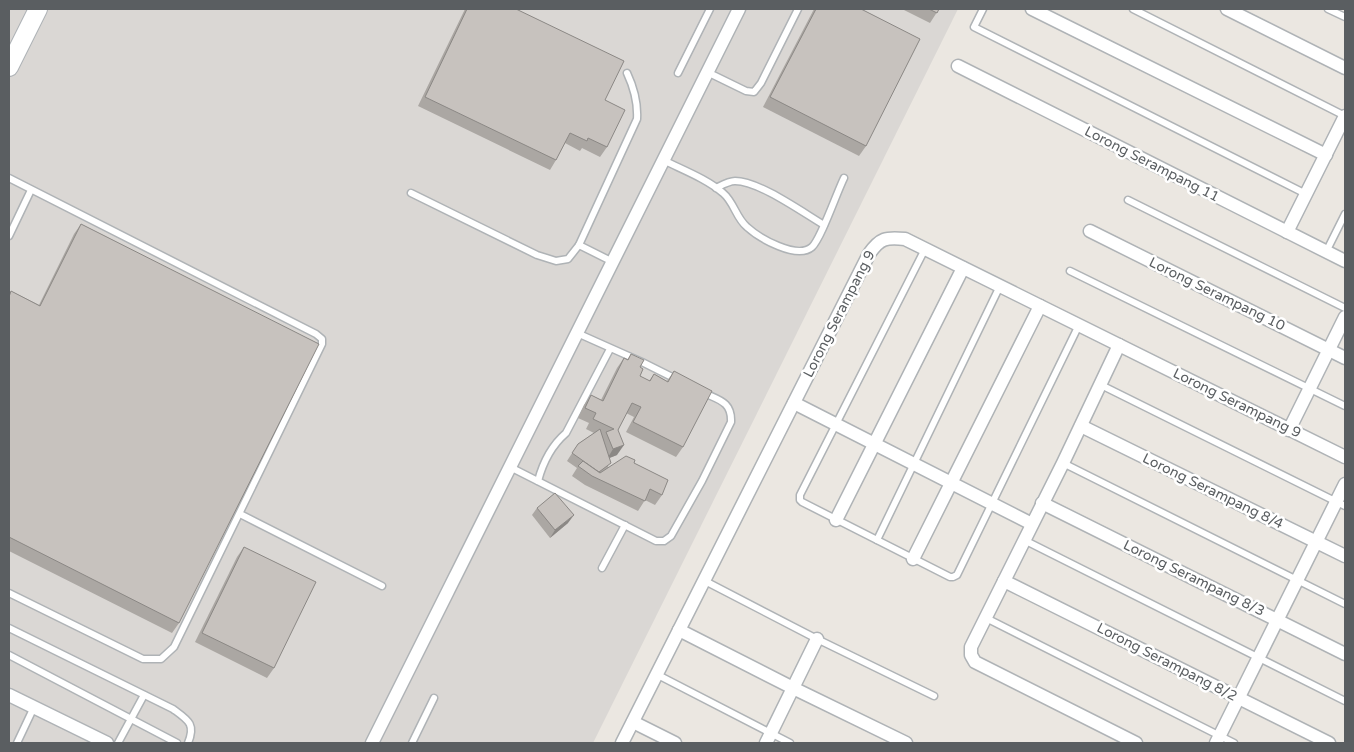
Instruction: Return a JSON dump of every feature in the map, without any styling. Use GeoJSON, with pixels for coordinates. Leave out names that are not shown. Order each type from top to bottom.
{"type":"FeatureCollection","features":[{"type":"Feature","properties":{"kind":"street"},"geometry":{"type":"LineString","coordinates":[[9,67],[38,9]]}},
{"type":"Feature","properties":{"kind":"street"},"geometry":{"type":"LineString","coordinates":[[372,743],[739,9]]}},
{"type":"Feature","properties":{"kind":"street"},"geometry":{"type":"LineString","coordinates":[[1032,9],[1326,155]]}},
{"type":"Feature","properties":{"kind":"street"},"geometry":{"type":"LineString","coordinates":[[1228,9],[1345,68]]}},
{"type":"Feature","properties":{"kind":"street","name":"Lorong Serampang 11"},"geometry":{"type":"LineString","coordinates":[[958,66],[1345,261]]}},
{"type":"Feature","properties":{"kind":"street"},"geometry":{"type":"LineString","coordinates":[[1287,232],[1345,116]]}},
{"type":"Feature","properties":{"kind":"street","name":"Lorong Serampang 10"},"geometry":{"type":"LineString","coordinates":[[1090,231],[1345,358]]}},
{"type":"Feature","properties":{"kind":"street","name":"Lorong Serampang 9"},"geometry":{"type":"LineString","coordinates":[[622,743],[794,403],[875,246],[881,240],[905,239],[1345,457]]}},
{"type":"Feature","properties":{"kind":"street"},"geometry":{"type":"LineString","coordinates":[[836,520],[963,268]]}},
{"type":"Feature","properties":{"kind":"street"},"geometry":{"type":"LineString","coordinates":[[913,559],[1040,306]]}},
{"type":"Feature","properties":{"kind":"street"},"geometry":{"type":"LineString","coordinates":[[1290,430],[1345,317]]}},
{"type":"Feature","properties":{"kind":"street"},"geometry":{"type":"LineString","coordinates":[[1119,345],[1081,426],[971,647],[970,655],[975,662],[1136,743]]}},
{"type":"Feature","properties":{"kind":"street"},"geometry":{"type":"LineString","coordinates":[[794,403],[1032,524]]}},
{"type":"Feature","properties":{"kind":"street","name":"Lorong Serampang 8/4"},"geometry":{"type":"LineString","coordinates":[[1081,426],[1345,556]]}},
{"type":"Feature","properties":{"kind":"street"},"geometry":{"type":"LineString","coordinates":[[1218,740],[1316,542],[1341,504],[1345,484]]}},
{"type":"Feature","properties":{"kind":"street","name":"Lorong Serampang 8/3"},"geometry":{"type":"LineString","coordinates":[[1042,503],[1345,654]]}},
{"type":"Feature","properties":{"kind":"street","name":"Lorong Serampang 8/2"},"geometry":{"type":"LineString","coordinates":[[1004,581],[1329,743]]}},
{"type":"Feature","properties":{"kind":"street"},"geometry":{"type":"LineString","coordinates":[[680,630],[793,688],[906,742]]}},
{"type":"Feature","properties":{"kind":"street"},"geometry":{"type":"LineString","coordinates":[[769,738],[816,639]]}},
{"type":"Feature","properties":{"kind":"street"},"geometry":{"type":"LineString","coordinates":[[9,695],[107,743]]}},
{"type":"Feature","properties":{"kind":"street"},"geometry":{"type":"LineString","coordinates":[[632,722],[675,743]]}},
{"type":"Feature","properties":{"kind":"lane"},"geometry":{"type":"LineString","coordinates":[[678,73],[710,9]]}},
{"type":"Feature","properties":{"kind":"lane"},"geometry":{"type":"LineString","coordinates":[[707,72],[746,91],[754,92],[761,84],[798,9]]}},
{"type":"Feature","properties":{"kind":"lane"},"geometry":{"type":"LineString","coordinates":[[983,9],[974,27],[1306,194]]}},
{"type":"Feature","properties":{"kind":"lane"},"geometry":{"type":"LineString","coordinates":[[1133,9],[1345,116]]}},
{"type":"Feature","properties":{"kind":"lane"},"geometry":{"type":"LineString","coordinates":[[1328,9],[1345,17]]}},
{"type":"Feature","properties":{"kind":"lane"},"geometry":{"type":"LineString","coordinates":[[411,193],[537,255],[556,261],[568,259],[579,245],[637,119],[638,105],[626,72]]}},
{"type":"Feature","properties":{"kind":"lane"},"geometry":{"type":"LineString","coordinates":[[663,160],[716,188],[732,202],[739,218],[747,227],[788,250],[800,252],[812,247],[824,225],[844,178]]}},
{"type":"Feature","properties":{"kind":"lane"},"geometry":{"type":"LineString","coordinates":[[9,178],[316,334],[322,339],[322,344],[174,647],[161,659],[144,659],[9,594]]}},
{"type":"Feature","properties":{"kind":"lane"},"geometry":{"type":"LineString","coordinates":[[716,188],[733,181],[746,183],[767,192],[824,225]]}},
{"type":"Feature","properties":{"kind":"lane"},"geometry":{"type":"LineString","coordinates":[[9,236],[32,190]]}},
{"type":"Feature","properties":{"kind":"lane"},"geometry":{"type":"LineString","coordinates":[[1128,200],[1345,308]]}},
{"type":"Feature","properties":{"kind":"lane"},"geometry":{"type":"LineString","coordinates":[[1326,252],[1345,214]]}},
{"type":"Feature","properties":{"kind":"lane"},"geometry":{"type":"LineString","coordinates":[[579,245],[612,262]]}},
{"type":"Feature","properties":{"kind":"lane"},"geometry":{"type":"LineString","coordinates":[[925,249],[800,495],[802,502],[913,559],[950,577],[953,578],[956,575],[993,504],[1079,325]]}},
{"type":"Feature","properties":{"kind":"lane"},"geometry":{"type":"LineString","coordinates":[[1070,271],[1345,406]]}},
{"type":"Feature","properties":{"kind":"lane"},"geometry":{"type":"LineString","coordinates":[[877,540],[1000,286]]}},
{"type":"Feature","properties":{"kind":"lane"},"geometry":{"type":"LineString","coordinates":[[577,333],[684,383]]}},
{"type":"Feature","properties":{"kind":"lane"},"geometry":{"type":"LineString","coordinates":[[538,481],[543,463],[556,441],[566,433],[610,349]]}},
{"type":"Feature","properties":{"kind":"lane"},"geometry":{"type":"LineString","coordinates":[[1101,385],[1341,504]]}},
{"type":"Feature","properties":{"kind":"lane"},"geometry":{"type":"LineString","coordinates":[[510,467],[656,541],[664,541],[672,536],[702,481],[730,422],[731,412],[727,405],[693,388]]}},
{"type":"Feature","properties":{"kind":"lane"},"geometry":{"type":"LineString","coordinates":[[1063,462],[1345,604]]}},
{"type":"Feature","properties":{"kind":"lane"},"geometry":{"type":"LineString","coordinates":[[240,514],[382,586]]}},
{"type":"Feature","properties":{"kind":"lane"},"geometry":{"type":"LineString","coordinates":[[602,568],[625,525]]}},
{"type":"Feature","properties":{"kind":"lane"},"geometry":{"type":"LineString","coordinates":[[1024,540],[1345,701]]}},
{"type":"Feature","properties":{"kind":"lane"},"geometry":{"type":"LineString","coordinates":[[705,581],[816,639],[934,696]]}},
{"type":"Feature","properties":{"kind":"lane"},"geometry":{"type":"LineString","coordinates":[[985,618],[1218,740],[1234,743]]}},
{"type":"Feature","properties":{"kind":"lane"},"geometry":{"type":"LineString","coordinates":[[9,628],[184,716],[193,732],[188,743]]}},
{"type":"Feature","properties":{"kind":"lane"},"geometry":{"type":"LineString","coordinates":[[9,655],[177,743]]}},
{"type":"Feature","properties":{"kind":"lane"},"geometry":{"type":"LineString","coordinates":[[656,674],[769,738],[790,743]]}},
{"type":"Feature","properties":{"kind":"lane"},"geometry":{"type":"LineString","coordinates":[[118,743],[144,695]]}},
{"type":"Feature","properties":{"kind":"lane"},"geometry":{"type":"LineString","coordinates":[[412,743],[434,698]]}},
{"type":"Feature","properties":{"kind":"lane"},"geometry":{"type":"LineString","coordinates":[[17,743],[34,707]]}},
{"type":"Feature","properties":{"kind":"shaded area"},"geometry":{"type":"Polygon","coordinates":[[[9,9],[958,9],[593,743],[9,743],[9,9]]]}},
{"type":"Feature","properties":{"kind":"building"},"geometry":{"type":"Polygon","coordinates":[[[467,9],[516,9],[624,61],[605,100],[625,110],[607,147],[588,138],[587,141],[570,133],[556,160],[425,97],[467,9]]]}},
{"type":"Feature","properties":{"kind":"building"},"geometry":{"type":"Polygon","coordinates":[[[816,9],[861,9],[920,39],[866,146],[770,97],[816,9]]]}},
{"type":"Feature","properties":{"kind":"building"},"geometry":{"type":"Polygon","coordinates":[[[929,9],[939,9],[937,13],[929,9]]]}},
{"type":"Feature","properties":{"kind":"building"},"geometry":{"type":"Polygon","coordinates":[[[81,224],[319,344],[179,623],[9,537],[9,297],[11,291],[40,306],[81,224]]]}},
{"type":"Feature","properties":{"kind":"building"},"geometry":{"type":"Polygon","coordinates":[[[631,354],[644,360],[640,367],[643,369],[640,376],[650,381],[654,374],[668,382],[674,371],[712,391],[683,447],[633,422],[641,407],[632,403],[618,430],[624,445],[613,449],[606,432],[614,429],[593,419],[596,413],[585,408],[591,395],[603,401],[624,358],[628,360],[631,354]]]}},
{"type":"Feature","properties":{"kind":"building"},"geometry":{"type":"Polygon","coordinates":[[[600,429],[611,463],[599,472],[572,453],[578,444],[600,429]]]}},
{"type":"Feature","properties":{"kind":"building"},"geometry":{"type":"Polygon","coordinates":[[[626,456],[635,460],[634,463],[668,480],[662,495],[650,489],[645,501],[592,476],[578,466],[583,461],[600,473],[626,456]]]}},
{"type":"Feature","properties":{"kind":"building"},"geometry":{"type":"Polygon","coordinates":[[[555,493],[574,515],[555,530],[537,508],[555,493]]]}},
{"type":"Feature","properties":{"kind":"building"},"geometry":{"type":"Polygon","coordinates":[[[244,547],[316,582],[274,668],[202,633],[244,547]]]}}]}
